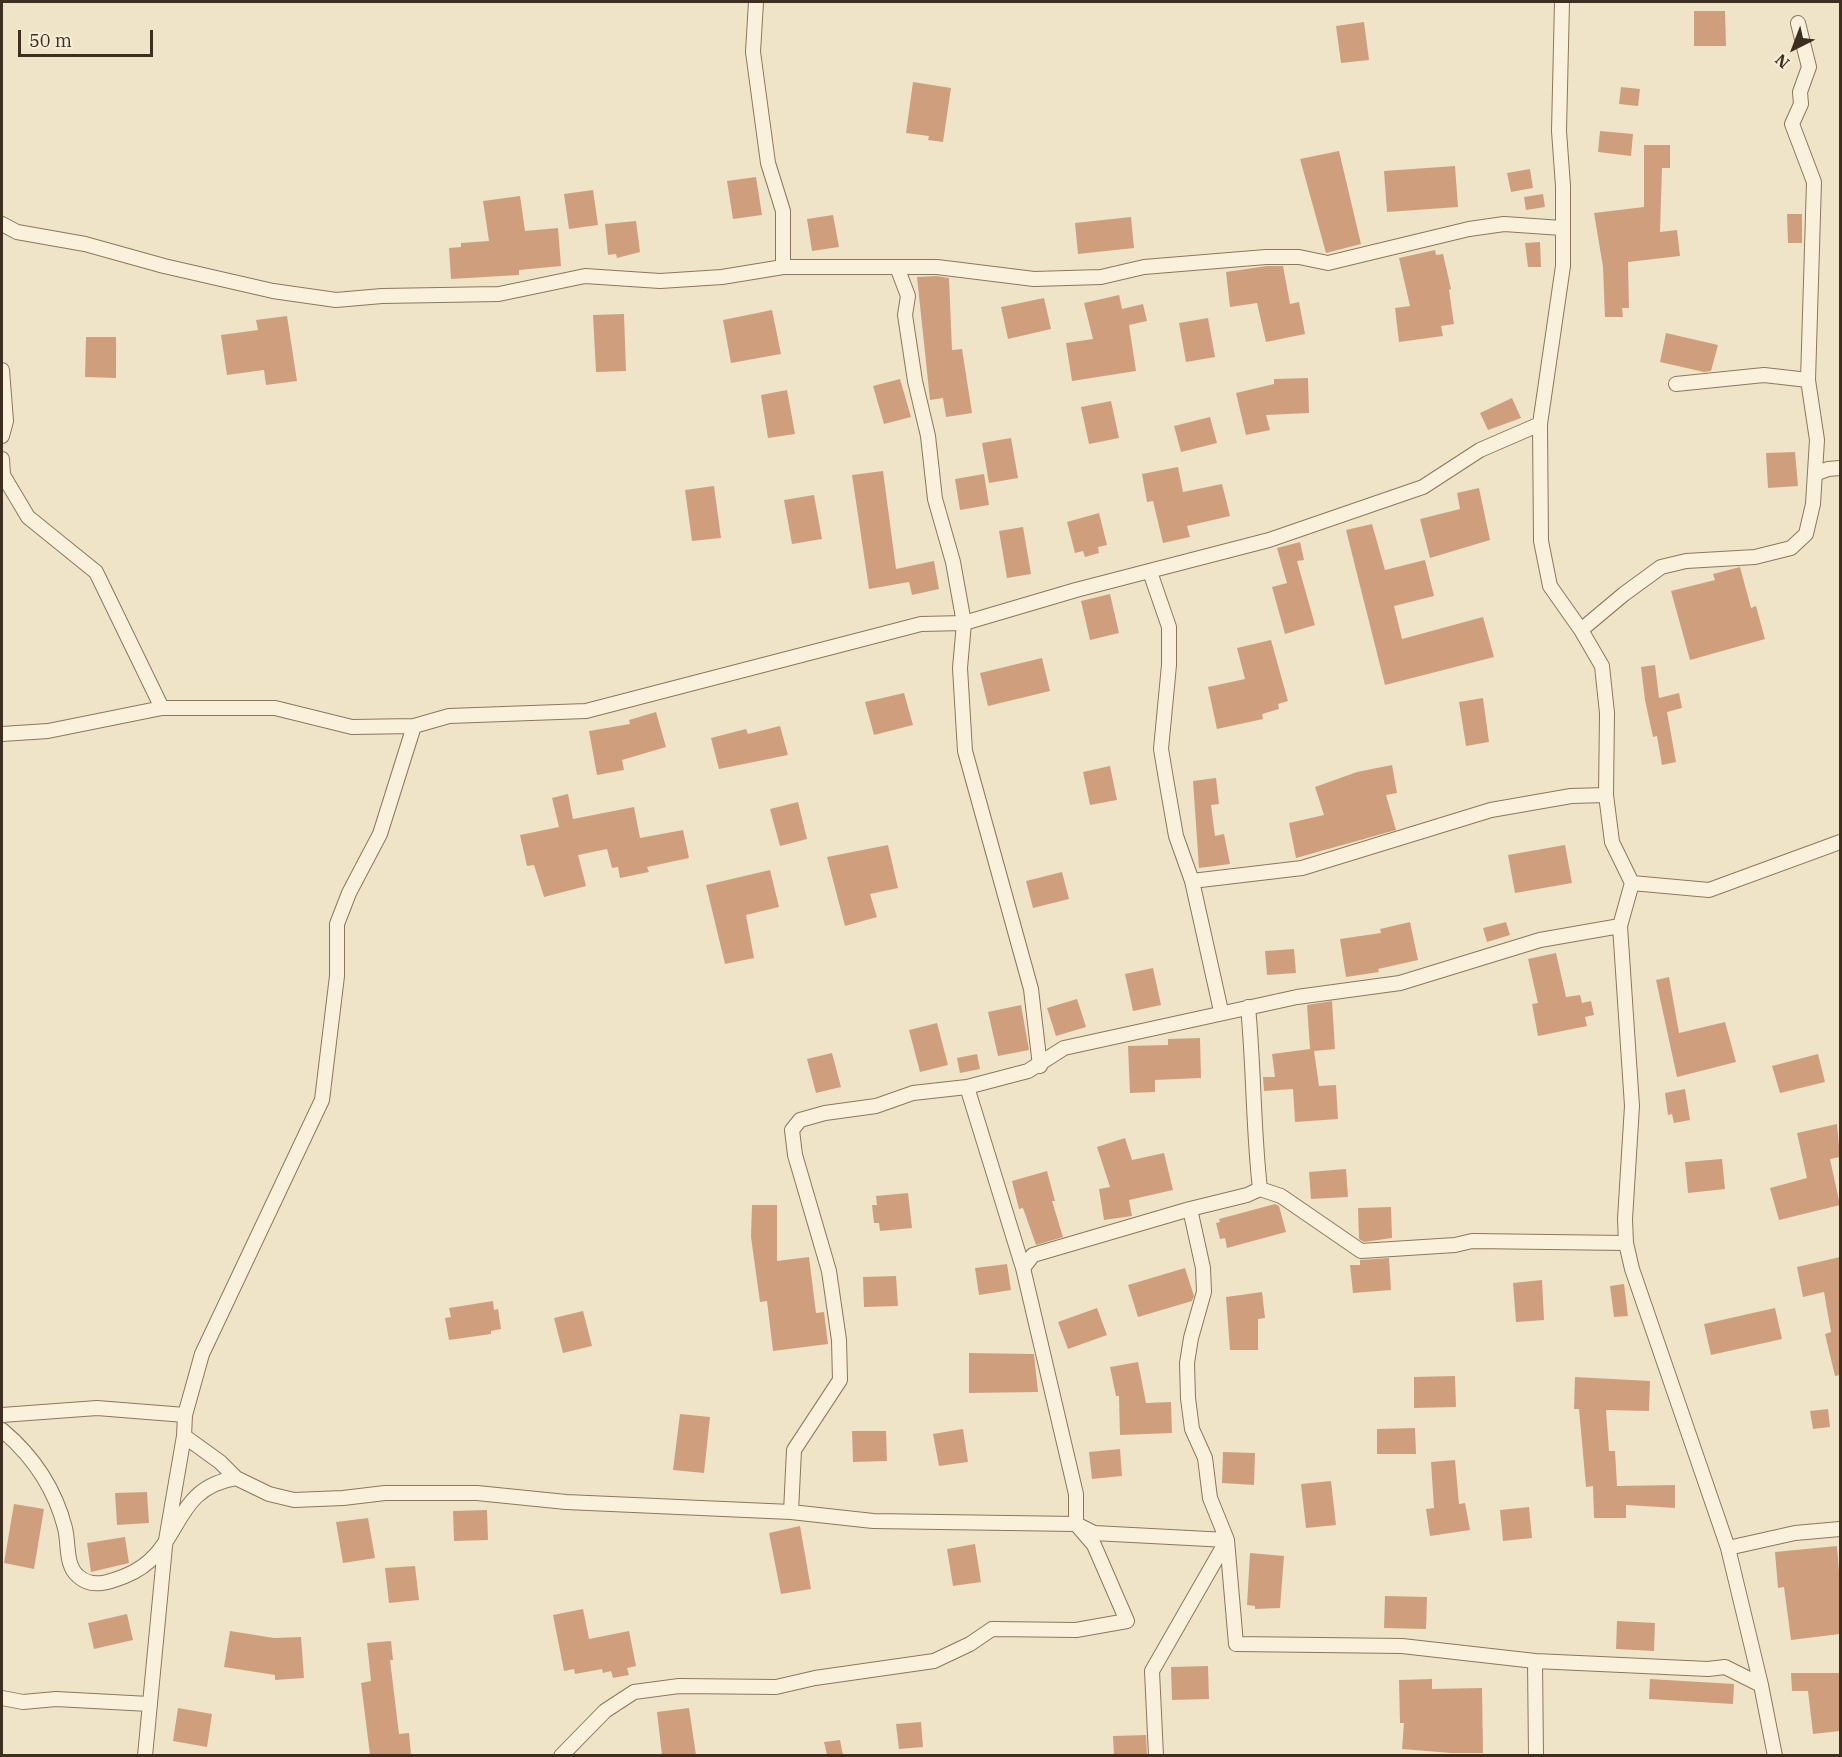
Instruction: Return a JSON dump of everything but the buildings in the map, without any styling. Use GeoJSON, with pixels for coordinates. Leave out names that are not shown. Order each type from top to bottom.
{"type":"FeatureCollection","features":[{"type":"Feature","properties":{"kind":"street"},"geometry":{"type":"LineString","coordinates":[[756,2],[753,52],[768,163],[783,211],[783,267]]}},
{"type":"Feature","properties":{"kind":"street"},"geometry":{"type":"LineString","coordinates":[[1562,2],[1559,131],[1563,186],[1563,266],[1540,424],[1542,541],[1550,586],[1581,630],[1602,666],[1607,712],[1606,795],[1612,843],[1632,882],[1620,926],[1632,1106],[1626,1243],[1632,1269],[1728,1548],[1761,1685],[1775,1755]]}},
{"type":"Feature","properties":{"kind":"street"},"geometry":{"type":"LineString","coordinates":[[1581,630],[1661,567],[1686,561],[1755,557],[1791,548],[1806,534],[1815,474],[1817,440],[1808,380],[1814,182],[1792,124],[1801,104],[1800,92],[1809,67],[1798,23]]}},
{"type":"Feature","properties":{"kind":"street"},"geometry":{"type":"LineString","coordinates":[[2,224],[17,232],[85,244],[164,266],[273,291],[336,300],[382,296],[499,294],[585,276],[660,281],[722,276],[783,267],[947,268],[1034,279],[1101,278],[1144,267],[1266,257],[1299,257],[1328,263],[1504,224],[1562,228]]}},
{"type":"Feature","properties":{"kind":"street"},"geometry":{"type":"LineString","coordinates":[[897,267],[908,296],[905,315],[915,381],[928,436],[935,499],[953,562],[964,623],[960,668],[965,751],[1031,989],[1040,1066]]}},
{"type":"Feature","properties":{"kind":"street"},"geometry":{"type":"LineString","coordinates":[[2,370],[6,421],[2,436]]}},
{"type":"Feature","properties":{"kind":"street"},"geometry":{"type":"LineString","coordinates":[[1676,384],[1764,375],[1808,380]]}},
{"type":"Feature","properties":{"kind":"street"},"geometry":{"type":"LineString","coordinates":[[2,734],[48,731],[162,708],[275,708],[352,727],[414,726],[449,716],[586,711],[921,624],[964,623],[1076,590],[1269,540],[1423,487],[1480,450],[1540,424]]}},
{"type":"Feature","properties":{"kind":"street"},"geometry":{"type":"LineString","coordinates":[[2,459],[3,475],[28,517],[96,572],[162,708]]}},
{"type":"Feature","properties":{"kind":"street"},"geometry":{"type":"LineString","coordinates":[[1815,474],[1828,469],[1840,468]]}},
{"type":"Feature","properties":{"kind":"street"},"geometry":{"type":"LineString","coordinates":[[1150,572],[1169,627],[1169,665],[1161,749],[1176,836],[1192,881],[1221,1011]]}},
{"type":"Feature","properties":{"kind":"street"},"geometry":{"type":"LineString","coordinates":[[145,1755],[165,1546],[184,1436],[185,1415],[202,1354],[322,1100],[337,976],[337,924],[349,893],[380,834],[414,726]]}},
{"type":"Feature","properties":{"kind":"street"},"geometry":{"type":"LineString","coordinates":[[1192,881],[1302,868],[1491,810],[1571,796],[1606,795]]}},
{"type":"Feature","properties":{"kind":"street"},"geometry":{"type":"LineString","coordinates":[[1632,882],[1709,890],[1840,842]]}},
{"type":"Feature","properties":{"kind":"street"},"geometry":{"type":"LineString","coordinates":[[791,1512],[794,1450],[840,1380],[839,1340],[829,1271],[795,1155],[792,1130],[800,1120],[825,1113],[876,1106],[913,1093],[967,1087],[1040,1066],[1064,1048],[1221,1011],[1297,997],[1400,983],[1540,940],[1620,926]]}},
{"type":"Feature","properties":{"kind":"street"},"geometry":{"type":"LineString","coordinates":[[1248,1007],[1254,1064],[1254,1143],[1260,1189]]}},
{"type":"Feature","properties":{"kind":"street"},"geometry":{"type":"LineString","coordinates":[[561,1755],[605,1711],[634,1692],[679,1686],[776,1687],[815,1678],[867,1673],[934,1661],[970,1644],[992,1629],[1076,1630],[1127,1621],[1094,1545],[1076,1524],[1076,1494],[1023,1268],[967,1087]]}},
{"type":"Feature","properties":{"kind":"street"},"geometry":{"type":"LineString","coordinates":[[1023,1268],[1032,1255],[1190,1209],[1247,1195],[1260,1189],[1281,1196],[1361,1251],[1455,1245],[1472,1241],[1626,1243]]}},
{"type":"Feature","properties":{"kind":"street"},"geometry":{"type":"LineString","coordinates":[[1190,1209],[1203,1268],[1204,1292],[1191,1338],[1187,1363],[1188,1398],[1192,1429],[1205,1458],[1210,1498],[1227,1540],[1236,1644],[1402,1646],[1534,1661],[1708,1669],[1725,1667],[1761,1685]]}},
{"type":"Feature","properties":{"kind":"street"},"geometry":{"type":"LineString","coordinates":[[2,1415],[97,1408],[185,1415]]}},
{"type":"Feature","properties":{"kind":"street"},"geometry":{"type":"LineString","coordinates":[[2,1430],[28,1456],[53,1493],[66,1530],[69,1559],[76,1576],[88,1582],[103,1584],[150,1563],[165,1546],[193,1498],[216,1481],[236,1478]]}},
{"type":"Feature","properties":{"kind":"street"},"geometry":{"type":"LineString","coordinates":[[184,1436],[220,1462],[236,1478],[269,1494],[294,1500],[385,1493],[477,1493],[566,1502],[791,1512],[873,1521],[1076,1524],[1094,1533],[1227,1540]]}},
{"type":"Feature","properties":{"kind":"street"},"geometry":{"type":"LineString","coordinates":[[1728,1548],[1795,1533],[1840,1529]]}},
{"type":"Feature","properties":{"kind":"street"},"geometry":{"type":"LineString","coordinates":[[1156,1755],[1152,1671],[1227,1540]]}},
{"type":"Feature","properties":{"kind":"street"},"geometry":{"type":"LineString","coordinates":[[1534,1661],[1536,1755]]}},
{"type":"Feature","properties":{"kind":"street"},"geometry":{"type":"LineString","coordinates":[[2,1698],[23,1702],[56,1700],[149,1704]]}}]}
